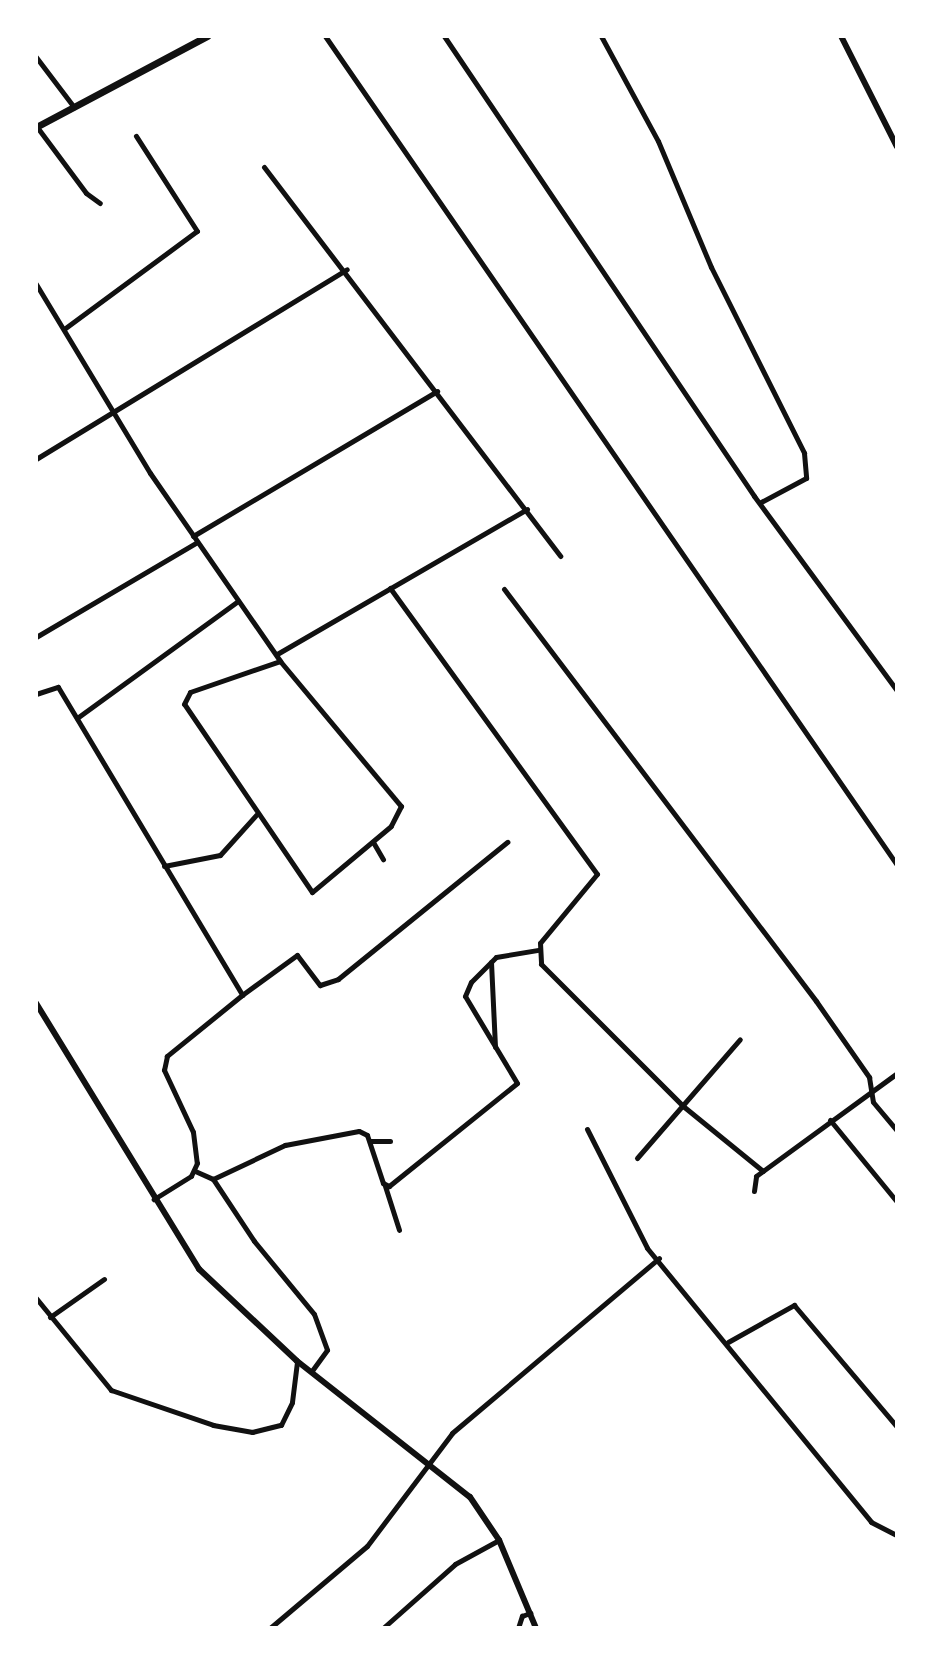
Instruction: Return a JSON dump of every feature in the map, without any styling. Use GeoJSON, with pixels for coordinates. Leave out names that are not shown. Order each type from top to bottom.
{"type":"FeatureCollection","features":[{"type":"Feature","properties":{"kind":"main road"},"geometry":{"type":"LineString","coordinates":[[36,127],[207,36]]}},
{"type":"Feature","properties":{"kind":"street"},"geometry":{"type":"LineString","coordinates":[[325,36],[897,865]]}},
{"type":"Feature","properties":{"kind":"street"},"geometry":{"type":"LineString","coordinates":[[444,36],[761,502],[897,691]]}},
{"type":"Feature","properties":{"kind":"street"},"geometry":{"type":"LineString","coordinates":[[601,36],[658,141],[711,267],[799,440],[806,478],[761,502]]}},
{"type":"Feature","properties":{"kind":"street"},"geometry":{"type":"LineString","coordinates":[[841,36],[897,147]]}},
{"type":"Feature","properties":{"kind":"street"},"geometry":{"type":"LineString","coordinates":[[36,57],[74,107]]}},
{"type":"Feature","properties":{"kind":"street"},"geometry":{"type":"LineString","coordinates":[[36,127],[71,175],[100,203]]}},
{"type":"Feature","properties":{"kind":"street"},"geometry":{"type":"LineString","coordinates":[[64,329],[197,231],[136,136]]}},
{"type":"Feature","properties":{"kind":"street"},"geometry":{"type":"LineString","coordinates":[[264,167],[347,269],[560,556]]}},
{"type":"Feature","properties":{"kind":"street"},"geometry":{"type":"LineString","coordinates":[[36,459],[347,269]]}},
{"type":"Feature","properties":{"kind":"street"},"geometry":{"type":"LineString","coordinates":[[36,284],[113,414],[238,601],[280,661],[401,806],[391,826],[309,892],[184,704],[190,692],[280,661]]}},
{"type":"Feature","properties":{"kind":"street"},"geometry":{"type":"LineString","coordinates":[[36,637],[437,391]]}},
{"type":"Feature","properties":{"kind":"street"},"geometry":{"type":"LineString","coordinates":[[277,654],[527,509]]}},
{"type":"Feature","properties":{"kind":"street"},"geometry":{"type":"LineString","coordinates":[[385,1186],[517,1083],[465,996],[471,982],[491,961],[538,950],[597,874],[390,588]]}},
{"type":"Feature","properties":{"kind":"street"},"geometry":{"type":"LineString","coordinates":[[504,589],[816,1001],[863,1067],[873,1102],[897,1131]]}},
{"type":"Feature","properties":{"kind":"street"},"geometry":{"type":"LineString","coordinates":[[77,718],[238,601]]}},
{"type":"Feature","properties":{"kind":"street"},"geometry":{"type":"LineString","coordinates":[[36,694],[58,687],[242,995]]}},
{"type":"Feature","properties":{"kind":"street"},"geometry":{"type":"LineString","coordinates":[[164,866],[220,855],[256,815]]}},
{"type":"Feature","properties":{"kind":"street"},"geometry":{"type":"LineString","coordinates":[[373,842],[383,859]]}},
{"type":"Feature","properties":{"kind":"street"},"geometry":{"type":"LineString","coordinates":[[195,1171],[193,1132],[164,1064],[242,995],[297,955],[320,985],[338,979],[507,842]]}},
{"type":"Feature","properties":{"kind":"street"},"geometry":{"type":"LineString","coordinates":[[538,950],[541,964],[683,1106],[763,1171]]}},
{"type":"Feature","properties":{"kind":"street"},"geometry":{"type":"LineString","coordinates":[[491,961],[495,1048]]}},
{"type":"Feature","properties":{"kind":"street"},"geometry":{"type":"LineString","coordinates":[[36,1003],[153,1199],[199,1269],[297,1361],[470,1497],[499,1540],[536,1628]]}},
{"type":"Feature","properties":{"kind":"street"},"geometry":{"type":"LineString","coordinates":[[637,1158],[740,1039]]}},
{"type":"Feature","properties":{"kind":"street"},"geometry":{"type":"LineString","coordinates":[[754,1191],[753,1182],[763,1171],[897,1073]]}},
{"type":"Feature","properties":{"kind":"street"},"geometry":{"type":"LineString","coordinates":[[830,1120],[897,1202]]}},
{"type":"Feature","properties":{"kind":"street"},"geometry":{"type":"LineString","coordinates":[[587,1129],[647,1248],[659,1258],[728,1342],[871,1522],[897,1535]]}},
{"type":"Feature","properties":{"kind":"street"},"geometry":{"type":"LineString","coordinates":[[213,1179],[285,1145],[359,1131],[369,1141],[399,1230]]}},
{"type":"Feature","properties":{"kind":"street"},"geometry":{"type":"LineString","coordinates":[[369,1141],[390,1141]]}},
{"type":"Feature","properties":{"kind":"street"},"geometry":{"type":"LineString","coordinates":[[153,1199],[195,1171]]}},
{"type":"Feature","properties":{"kind":"street"},"geometry":{"type":"LineString","coordinates":[[195,1171],[213,1179],[254,1241],[314,1314],[327,1350],[312,1371]]}},
{"type":"Feature","properties":{"kind":"street"},"geometry":{"type":"LineString","coordinates":[[270,1628],[367,1546],[428,1461],[528,1365],[659,1258]]}},
{"type":"Feature","properties":{"kind":"street"},"geometry":{"type":"LineString","coordinates":[[50,1317],[104,1279]]}},
{"type":"Feature","properties":{"kind":"street"},"geometry":{"type":"LineString","coordinates":[[36,1298],[111,1390],[161,1409],[252,1432],[268,1432],[289,1416],[297,1361]]}},
{"type":"Feature","properties":{"kind":"street"},"geometry":{"type":"LineString","coordinates":[[728,1342],[794,1305],[897,1427]]}},
{"type":"Feature","properties":{"kind":"street"},"geometry":{"type":"LineString","coordinates":[[383,1628],[455,1564],[499,1540]]}},
{"type":"Feature","properties":{"kind":"street"},"geometry":{"type":"LineString","coordinates":[[518,1628],[522,1616],[530,1613]]}}]}
